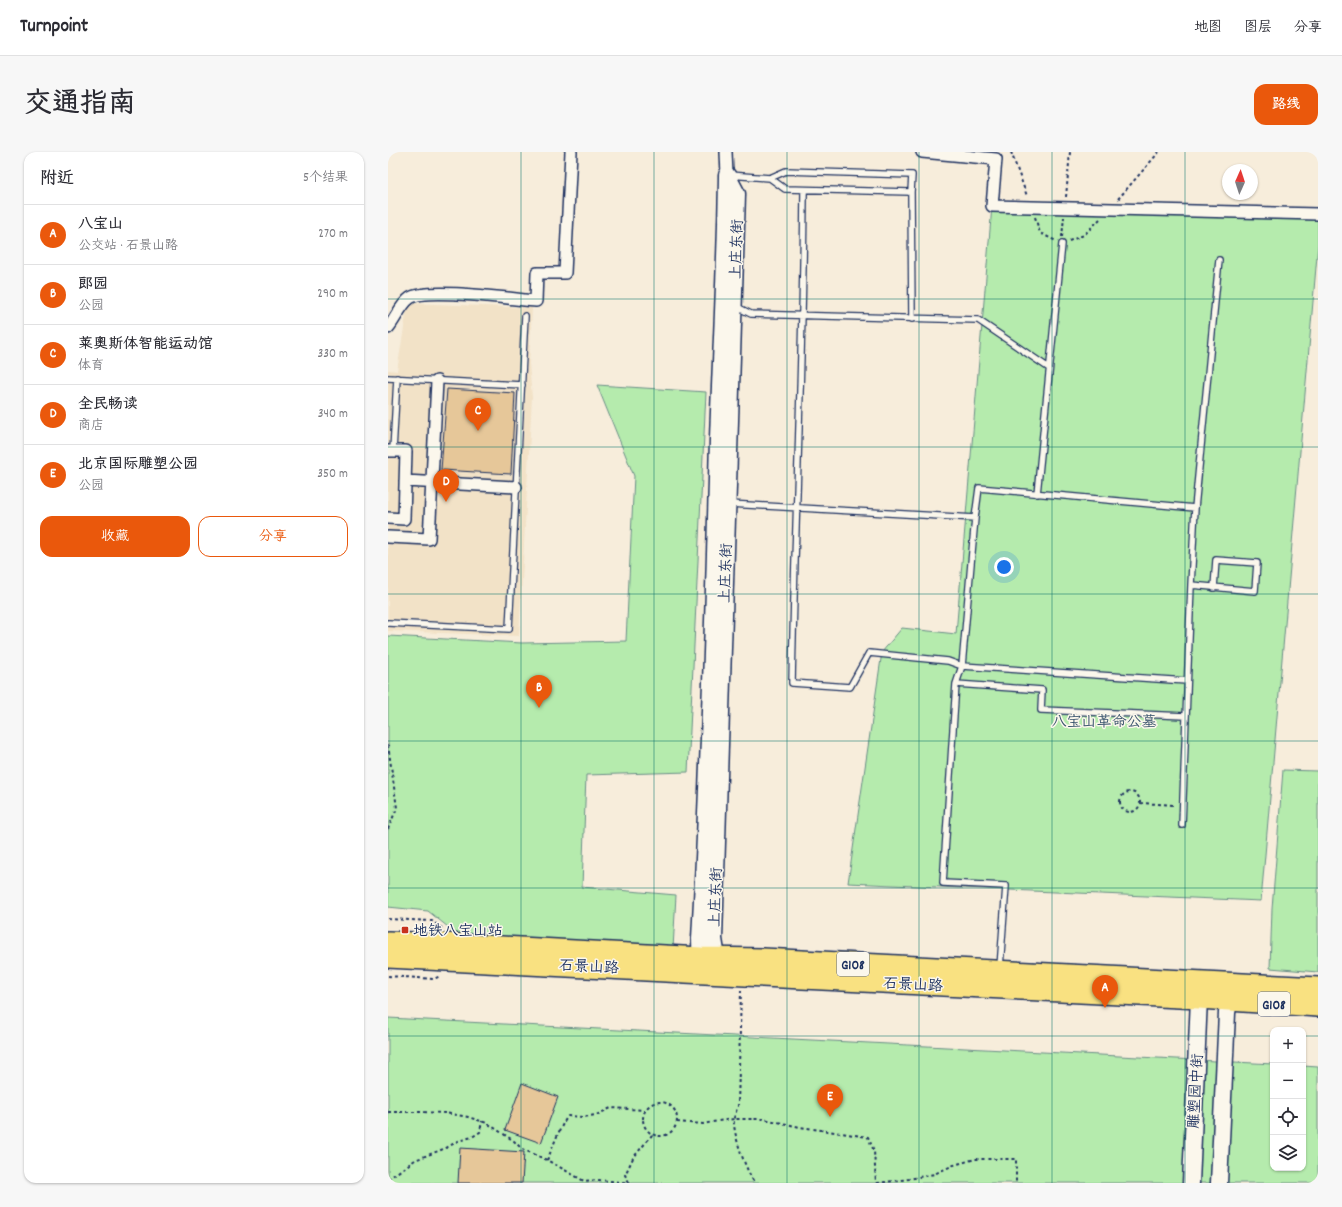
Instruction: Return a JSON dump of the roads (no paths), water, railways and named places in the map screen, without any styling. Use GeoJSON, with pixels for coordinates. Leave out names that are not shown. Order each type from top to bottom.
{"type":"FeatureCollection","features":[{"type":"Feature","properties":{"kind":"highway","name":"石景山路"},"geometry":{"type":"LineString","coordinates":[[388,942],[466,945],[709,966],[741,975],[1199,998],[1318,1006]]}},
{"type":"Feature","properties":{"kind":"highway","name":"石景山路"},"geometry":{"type":"LineString","coordinates":[[388,957],[709,966],[762,959],[1318,988]]}},
{"type":"Feature","properties":{"kind":"main road","name":"上庄东街"},"geometry":{"type":"LineString","coordinates":[[722,503],[736,268],[737,194],[727,175]]}},
{"type":"Feature","properties":{"kind":"main road","name":"上庄东街"},"geometry":{"type":"LineString","coordinates":[[709,966],[714,939],[722,503],[722,333],[726,254],[727,175]]}},
{"type":"Feature","properties":{"kind":"main road","name":"雕塑园中街"},"geometry":{"type":"LineString","coordinates":[[1191,1183],[1199,998]]}},
{"type":"Feature","properties":{"kind":"main road","name":"雕塑园中街"},"geometry":{"type":"LineString","coordinates":[[1219,1183],[1227,1013],[1229,1001]]}},
{"type":"Feature","properties":{"kind":"street"},"geometry":{"type":"LineString","coordinates":[[388,328],[410,298],[423,293],[443,293],[536,301],[537,273],[565,273],[571,152]]}},
{"type":"Feature","properties":{"kind":"street","name":"上庄东街"},"geometry":{"type":"LineString","coordinates":[[726,152],[727,175]]}},
{"type":"Feature","properties":{"kind":"street"},"geometry":{"type":"LineString","coordinates":[[922,152],[996,159],[992,206],[1318,214]]}},
{"type":"Feature","properties":{"kind":"street"},"geometry":{"type":"LineString","coordinates":[[388,538],[429,539],[437,381]]}},
{"type":"Feature","properties":{"kind":"street"},"geometry":{"type":"LineString","coordinates":[[388,518],[404,519],[406,451],[390,451]]}},
{"type":"Feature","properties":{"kind":"street"},"geometry":{"type":"LineString","coordinates":[[405,481],[516,487]]}},
{"type":"Feature","properties":{"kind":"lane"},"geometry":{"type":"LineString","coordinates":[[727,175],[770,178],[786,171],[912,175],[912,319]]}},
{"type":"Feature","properties":{"kind":"lane"},"geometry":{"type":"LineString","coordinates":[[770,178],[785,190],[911,192]]}},
{"type":"Feature","properties":{"kind":"lane"},"geometry":{"type":"LineString","coordinates":[[804,190],[803,315],[796,508],[792,683],[850,687],[869,653],[948,661],[962,666],[1187,681]]}},
{"type":"Feature","properties":{"kind":"lane"},"geometry":{"type":"LineString","coordinates":[[1037,494],[1062,244]]}},
{"type":"Feature","properties":{"kind":"lane"},"geometry":{"type":"LineString","coordinates":[[1182,825],[1195,508],[1219,260]]}},
{"type":"Feature","properties":{"kind":"lane"},"geometry":{"type":"LineString","coordinates":[[734,304],[751,314],[978,320],[1049,368]]}},
{"type":"Feature","properties":{"kind":"lane"},"geometry":{"type":"LineString","coordinates":[[388,623],[509,629],[525,316]]}},
{"type":"Feature","properties":{"kind":"lane"},"geometry":{"type":"LineString","coordinates":[[388,378],[522,385]]}},
{"type":"Feature","properties":{"kind":"lane"},"geometry":{"type":"LineString","coordinates":[[390,451],[397,378]]}},
{"type":"Feature","properties":{"kind":"lane"},"geometry":{"type":"LineString","coordinates":[[1000,971],[1006,886],[943,882],[956,684],[962,666],[979,488],[1195,508]]}},
{"type":"Feature","properties":{"kind":"lane"},"geometry":{"type":"LineString","coordinates":[[722,503],[975,518]]}},
{"type":"Feature","properties":{"kind":"lane"},"geometry":{"type":"LineString","coordinates":[[1191,586],[1214,588],[1255,590],[1257,563],[1216,560],[1214,588]]}},
{"type":"Feature","properties":{"kind":"lane"},"geometry":{"type":"LineString","coordinates":[[956,684],[1042,690],[1041,710],[1186,716]]}},
{"type":"Feature","properties":{"kind":"place","name":"莱奥斯体智能运动馆"},"geometry":{"type":"Point","coordinates":[478,431]}},
{"type":"Feature","properties":{"kind":"place","name":"全民畅读"},"geometry":{"type":"Point","coordinates":[446,502]}},
{"type":"Feature","properties":{"kind":"place","name":"郎园"},"geometry":{"type":"Point","coordinates":[539,708]}},
{"type":"Feature","properties":{"kind":"place","name":"地铁八宝山站"},"geometry":{"type":"Point","coordinates":[405,930]}},
{"type":"Feature","properties":{"kind":"place","name":"八宝山"},"geometry":{"type":"Point","coordinates":[1105,1008]}},
{"type":"Feature","properties":{"kind":"place","name":"北京国际雕塑公园"},"geometry":{"type":"Point","coordinates":[830,1117]}},
{"type":"Feature","properties":{"kind":"park label","name":"八宝山革命公墓"},"geometry":{"type":"Point","coordinates":[1104,721]}}]}
